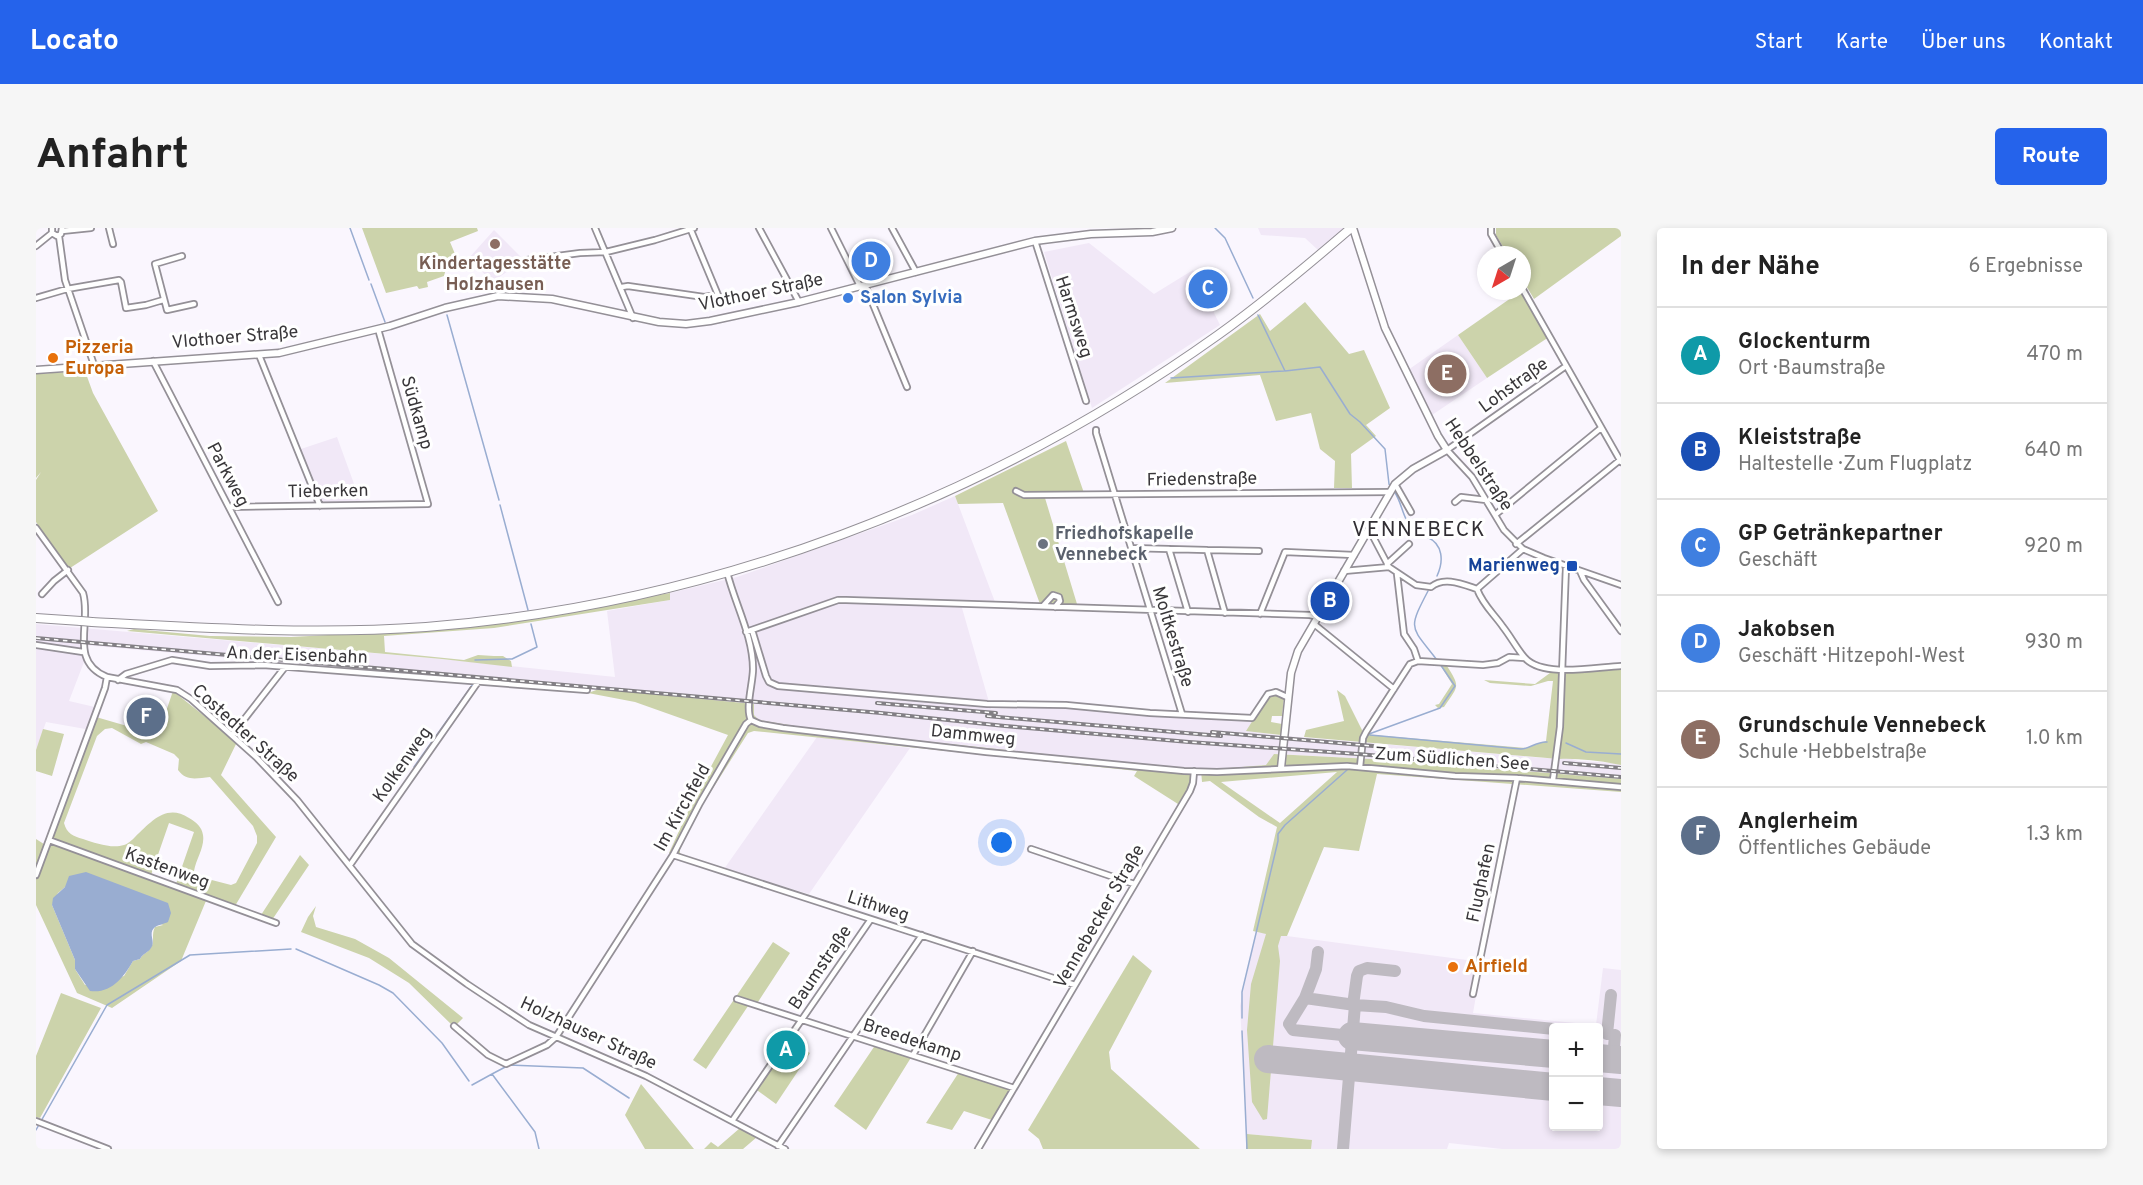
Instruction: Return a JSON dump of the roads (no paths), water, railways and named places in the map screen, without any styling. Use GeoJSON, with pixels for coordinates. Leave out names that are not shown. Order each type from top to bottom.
{"type":"FeatureCollection","features":[{"type":"Feature","properties":{"kind":"main road"},"geometry":{"type":"LineString","coordinates":[[36,618],[290,631],[368,630],[429,626],[588,607],[686,584],[785,555],[969,482],[1067,431],[1130,394],[1220,334],[1352,228]]}},
{"type":"Feature","properties":{"kind":"street"},"geometry":{"type":"LineString","coordinates":[[36,246],[52,231],[91,228]]}},
{"type":"Feature","properties":{"kind":"street"},"geometry":{"type":"LineString","coordinates":[[109,228],[113,244]]}},
{"type":"Feature","properties":{"kind":"street"},"geometry":{"type":"LineString","coordinates":[[595,228],[622,287],[633,318]]}},
{"type":"Feature","properties":{"kind":"street"},"geometry":{"type":"LineString","coordinates":[[526,260],[606,252],[691,228],[718,295],[704,297],[622,287]]}},
{"type":"Feature","properties":{"kind":"street"},"geometry":{"type":"LineString","coordinates":[[759,228],[799,302]]}},
{"type":"Feature","properties":{"kind":"street"},"geometry":{"type":"LineString","coordinates":[[831,228],[863,285],[908,387]]}},
{"type":"Feature","properties":{"kind":"street"},"geometry":{"type":"LineString","coordinates":[[892,228],[916,272]]}},
{"type":"Feature","properties":{"kind":"street","name":"Vlothoer Straße"},"geometry":{"type":"LineString","coordinates":[[36,370],[259,355],[306,347],[378,329],[445,308],[498,296],[552,299],[633,318],[659,322],[694,323],[736,317],[799,302],[1035,241],[1091,234],[1152,232],[1172,228]]}},
{"type":"Feature","properties":{"kind":"street","name":"Hebbelstraße"},"geometry":{"type":"LineString","coordinates":[[1352,228],[1385,328],[1438,436],[1447,450],[1472,477],[1494,515],[1516,544],[1523,549],[1621,585]]}},
{"type":"Feature","properties":{"kind":"street"},"geometry":{"type":"LineString","coordinates":[[1491,228],[1491,234],[1498,246]]}},
{"type":"Feature","properties":{"kind":"street"},"geometry":{"type":"LineString","coordinates":[[61,232],[67,289],[94,365]]}},
{"type":"Feature","properties":{"kind":"street","name":"Harmsweg"},"geometry":{"type":"LineString","coordinates":[[1035,241],[1086,401]]}},
{"type":"Feature","properties":{"kind":"street"},"geometry":{"type":"LineString","coordinates":[[182,256],[155,264],[163,300],[167,310],[194,304]]}},
{"type":"Feature","properties":{"kind":"street"},"geometry":{"type":"LineString","coordinates":[[36,298],[67,289],[119,280],[126,308],[163,300]]}},
{"type":"Feature","properties":{"kind":"street"},"geometry":{"type":"LineString","coordinates":[[1516,544],[1620,461],[1529,300]]}},
{"type":"Feature","properties":{"kind":"street","name":"Südkamp"},"geometry":{"type":"LineString","coordinates":[[378,329],[428,504]]}},
{"type":"Feature","properties":{"kind":"street"},"geometry":{"type":"LineString","coordinates":[[259,355],[320,506]]}},
{"type":"Feature","properties":{"kind":"street","name":"Parkweg"},"geometry":{"type":"LineString","coordinates":[[153,361],[278,602]]}},
{"type":"Feature","properties":{"kind":"street","name":"Lohstraße"},"geometry":{"type":"LineString","coordinates":[[1447,450],[1566,366]]}},
{"type":"Feature","properties":{"kind":"street"},"geometry":{"type":"LineString","coordinates":[[1494,515],[1601,428]]}},
{"type":"Feature","properties":{"kind":"street","name":"Moltkestraße"},"geometry":{"type":"LineString","coordinates":[[1096,430],[1182,714]]}},
{"type":"Feature","properties":{"kind":"street"},"geometry":{"type":"LineString","coordinates":[[1194,771],[1281,768],[1287,697],[1293,664],[1393,488],[1413,469],[1447,450]]}},
{"type":"Feature","properties":{"kind":"street"},"geometry":{"type":"LineString","coordinates":[[1393,488],[1411,512]]}},
{"type":"Feature","properties":{"kind":"street","name":"Friedenstraße"},"geometry":{"type":"LineString","coordinates":[[1016,491],[1024,495],[1393,488]]}},
{"type":"Feature","properties":{"kind":"street"},"geometry":{"type":"LineString","coordinates":[[1455,502],[1461,497],[1486,500]]}},
{"type":"Feature","properties":{"kind":"street","name":"Tieberken"},"geometry":{"type":"LineString","coordinates":[[229,507],[428,504]]}},
{"type":"Feature","properties":{"kind":"street"},"geometry":{"type":"LineString","coordinates":[[1369,529],[1388,566],[1397,574],[1422,587],[1431,587],[1436,583],[1446,581],[1477,589]]}},
{"type":"Feature","properties":{"kind":"street"},"geometry":{"type":"LineString","coordinates":[[36,530],[68,570],[83,592],[86,603],[83,652],[36,645]]}},
{"type":"Feature","properties":{"kind":"street"},"geometry":{"type":"LineString","coordinates":[[1344,571],[1388,566],[1409,544]]}},
{"type":"Feature","properties":{"kind":"street"},"geometry":{"type":"LineString","coordinates":[[1131,548],[1259,551]]}},
{"type":"Feature","properties":{"kind":"street"},"geometry":{"type":"LineString","coordinates":[[1169,549],[1188,612]]}},
{"type":"Feature","properties":{"kind":"street"},"geometry":{"type":"LineString","coordinates":[[1477,589],[1523,549]]}},
{"type":"Feature","properties":{"kind":"street"},"geometry":{"type":"LineString","coordinates":[[1207,550],[1225,613]]}},
{"type":"Feature","properties":{"kind":"street"},"geometry":{"type":"LineString","coordinates":[[1260,614],[1285,552],[1354,555]]}},
{"type":"Feature","properties":{"kind":"street"},"geometry":{"type":"LineString","coordinates":[[1553,780],[1560,727],[1566,566]]}},
{"type":"Feature","properties":{"kind":"street"},"geometry":{"type":"LineString","coordinates":[[42,594],[68,570]]}},
{"type":"Feature","properties":{"kind":"street"},"geometry":{"type":"LineString","coordinates":[[1580,571],[1621,631]]}},
{"type":"Feature","properties":{"kind":"street"},"geometry":{"type":"LineString","coordinates":[[727,572],[746,632],[753,665],[748,710],[751,720]]}},
{"type":"Feature","properties":{"kind":"street"},"geometry":{"type":"LineString","coordinates":[[1397,574],[1404,634],[1414,649],[1418,661]]}},
{"type":"Feature","properties":{"kind":"street"},"geometry":{"type":"LineString","coordinates":[[1477,589],[1486,608],[1531,663],[1562,670],[1621,666]]}},
{"type":"Feature","properties":{"kind":"street"},"geometry":{"type":"LineString","coordinates":[[1042,606],[1053,595],[1059,597],[1060,601],[1055,607]]}},
{"type":"Feature","properties":{"kind":"street"},"geometry":{"type":"LineString","coordinates":[[746,632],[845,600],[1310,615],[1394,689]]}},
{"type":"Feature","properties":{"kind":"street"},"geometry":{"type":"LineString","coordinates":[[752,630],[766,676],[769,682],[778,686],[987,704],[1066,705],[1252,718],[1268,694],[1276,692],[1287,697]]}},
{"type":"Feature","properties":{"kind":"street","name":"Costedter Straße"},"geometry":{"type":"LineString","coordinates":[[83,652],[99,674],[118,680],[177,690],[191,699],[232,735],[289,792],[350,865]]}},
{"type":"Feature","properties":{"kind":"street"},"geometry":{"type":"LineString","coordinates":[[1360,767],[1363,738],[1410,664],[1418,661],[1483,665],[1498,663],[1509,657],[1525,658]]}},
{"type":"Feature","properties":{"kind":"street","name":"An der Eisenbahn"},"geometry":{"type":"LineString","coordinates":[[118,680],[138,670],[172,660],[210,666],[250,664],[478,681]]}},
{"type":"Feature","properties":{"kind":"street"},"geometry":{"type":"LineString","coordinates":[[232,735],[285,667]]}},
{"type":"Feature","properties":{"kind":"street"},"geometry":{"type":"LineString","coordinates":[[36,875],[105,688],[107,677]]}},
{"type":"Feature","properties":{"kind":"street"},"geometry":{"type":"LineString","coordinates":[[478,681],[588,690]]}},
{"type":"Feature","properties":{"kind":"street","name":"Kolkenweg"},"geometry":{"type":"LineString","coordinates":[[350,865],[478,681]]}},
{"type":"Feature","properties":{"kind":"street","name":"Dammweg"},"geometry":{"type":"LineString","coordinates":[[751,720],[783,728],[986,752],[1194,771]]}},
{"type":"Feature","properties":{"kind":"street","name":"Im Kirchfeld"},"geometry":{"type":"LineString","coordinates":[[556,1037],[673,855],[722,765],[746,724],[751,720]]}},
{"type":"Feature","properties":{"kind":"street","name":"Zum Südlichen See"},"geometry":{"type":"LineString","coordinates":[[1281,768],[1347,766],[1455,776],[1517,777],[1621,787]]}},
{"type":"Feature","properties":{"kind":"street","name":"Vennebecker Straße"},"geometry":{"type":"LineString","coordinates":[[978,1149],[1190,791],[1195,776],[1194,771]]}},
{"type":"Feature","properties":{"kind":"street","name":"Flughafen"},"geometry":{"type":"LineString","coordinates":[[1473,994],[1517,777]]}},
{"type":"Feature","properties":{"kind":"street","name":"Kastenweg"},"geometry":{"type":"LineString","coordinates":[[49,840],[276,923]]}},
{"type":"Feature","properties":{"kind":"street"},"geometry":{"type":"LineString","coordinates":[[1030,849],[1134,884]]}},
{"type":"Feature","properties":{"kind":"street","name":"Lithweg"},"geometry":{"type":"LineString","coordinates":[[673,855],[1075,985]]}},
{"type":"Feature","properties":{"kind":"street","name":"Holzhauser Straße"},"geometry":{"type":"LineString","coordinates":[[350,865],[412,944],[510,1013],[529,1025],[646,1076],[784,1149]]}},
{"type":"Feature","properties":{"kind":"street","name":"Baumstraße"},"geometry":{"type":"LineString","coordinates":[[732,1122],[870,919]]}},
{"type":"Feature","properties":{"kind":"street"},"geometry":{"type":"LineString","coordinates":[[778,1146],[922,935]]}},
{"type":"Feature","properties":{"kind":"street"},"geometry":{"type":"LineString","coordinates":[[913,1055],[973,951]]}},
{"type":"Feature","properties":{"kind":"street","name":"Breedekamp"},"geometry":{"type":"LineString","coordinates":[[737,999],[1014,1088]]}},
{"type":"Feature","properties":{"kind":"street"},"geometry":{"type":"LineString","coordinates":[[454,1026],[488,1055],[506,1064],[547,1045],[556,1037]]}},
{"type":"Feature","properties":{"kind":"street"},"geometry":{"type":"LineString","coordinates":[[39,1122],[108,1149]]}},
{"type":"Feature","properties":{"kind":"water"},"geometry":{"type":"Polygon","coordinates":[[[86,872],[168,903],[171,913],[168,922],[152,930],[153,943],[150,950],[140,959],[133,961],[116,983],[98,991],[90,991],[75,969],[75,960],[52,905],[53,898],[65,887],[69,876],[86,872]]]}},
{"type":"Feature","properties":{"kind":"waterway"},"geometry":{"type":"LineString","coordinates":[[350,228],[369,280]]}},
{"type":"Feature","properties":{"kind":"waterway"},"geometry":{"type":"LineString","coordinates":[[1215,228],[1225,238],[1253,298]]}},
{"type":"Feature","properties":{"kind":"waterway"},"geometry":{"type":"LineString","coordinates":[[371,284],[385,322]]}},
{"type":"Feature","properties":{"kind":"waterway"},"geometry":{"type":"LineString","coordinates":[[447,315],[499,500]]}},
{"type":"Feature","properties":{"kind":"waterway"},"geometry":{"type":"LineString","coordinates":[[1258,315],[1285,371],[1320,367],[1350,414],[1385,449],[1391,487]]}},
{"type":"Feature","properties":{"kind":"waterway"},"geometry":{"type":"LineString","coordinates":[[1171,378],[1284,371]]}},
{"type":"Feature","properties":{"kind":"waterway"},"geometry":{"type":"LineString","coordinates":[[1394,491],[1405,517],[1416,531]]}},
{"type":"Feature","properties":{"kind":"waterway"},"geometry":{"type":"LineString","coordinates":[[500,505],[528,610]]}},
{"type":"Feature","properties":{"kind":"waterway"},"geometry":{"type":"LineString","coordinates":[[1427,537],[1436,544],[1441,554],[1441,565],[1437,576]]}},
{"type":"Feature","properties":{"kind":"waterway"},"geometry":{"type":"LineString","coordinates":[[1428,591],[1417,614],[1415,628],[1437,660]]}},
{"type":"Feature","properties":{"kind":"waterway"},"geometry":{"type":"LineString","coordinates":[[475,660],[512,659],[537,647],[531,624]]}},
{"type":"Feature","properties":{"kind":"waterway"},"geometry":{"type":"LineString","coordinates":[[1366,738],[1369,734],[1440,708],[1455,686],[1440,664]]}},
{"type":"Feature","properties":{"kind":"waterway"},"geometry":{"type":"LineString","coordinates":[[414,767],[473,684]]}},
{"type":"Feature","properties":{"kind":"waterway"},"geometry":{"type":"LineString","coordinates":[[1370,735],[1521,749],[1547,742]]}},
{"type":"Feature","properties":{"kind":"waterway"},"geometry":{"type":"LineString","coordinates":[[1566,743],[1586,752],[1621,754]]}},
{"type":"Feature","properties":{"kind":"waterway"},"geometry":{"type":"LineString","coordinates":[[1242,1018],[1242,992],[1278,834],[1285,825],[1347,770]]}},
{"type":"Feature","properties":{"kind":"waterway"},"geometry":{"type":"LineString","coordinates":[[36,1130],[107,1005],[190,955],[291,949]]}},
{"type":"Feature","properties":{"kind":"waterway"},"geometry":{"type":"LineString","coordinates":[[296,949],[393,993],[442,1043],[469,1081]]}},
{"type":"Feature","properties":{"kind":"waterway"},"geometry":{"type":"LineString","coordinates":[[1242,1031],[1247,1149]]}},
{"type":"Feature","properties":{"kind":"waterway"},"geometry":{"type":"LineString","coordinates":[[492,1074],[509,1065],[583,1068],[629,1098]]}},
{"type":"Feature","properties":{"kind":"waterway"},"geometry":{"type":"LineString","coordinates":[[472,1085],[492,1074],[535,1132],[539,1149]]}},
{"type":"Feature","properties":{"kind":"railway"},"geometry":{"type":"LineString","coordinates":[[36,638],[1005,726],[1621,777]]}},
{"type":"Feature","properties":{"kind":"railway"},"geometry":{"type":"LineString","coordinates":[[877,703],[996,713]]}},
{"type":"Feature","properties":{"kind":"railway"},"geometry":{"type":"LineString","coordinates":[[987,716],[1221,736]]}},
{"type":"Feature","properties":{"kind":"railway"},"geometry":{"type":"LineString","coordinates":[[1212,732],[1373,746]]}},
{"type":"Feature","properties":{"kind":"railway"},"geometry":{"type":"LineString","coordinates":[[1564,763],[1621,768]]}},
{"type":"Feature","properties":{"kind":"place","name":"Kindertagesstätte Holzhausen"},"geometry":{"type":"Point","coordinates":[495,244]}},
{"type":"Feature","properties":{"kind":"place","name":"Jakobsen"},"geometry":{"type":"Point","coordinates":[871,261]}},
{"type":"Feature","properties":{"kind":"place","name":"GP Getränkepartner"},"geometry":{"type":"Point","coordinates":[1208,289]}},
{"type":"Feature","properties":{"kind":"place","name":"Salon Sylvia"},"geometry":{"type":"Point","coordinates":[848,298]}},
{"type":"Feature","properties":{"kind":"place","name":"Pizzeria Europa"},"geometry":{"type":"Point","coordinates":[53,358]}},
{"type":"Feature","properties":{"kind":"place","name":"Grundschule Vennebeck"},"geometry":{"type":"Point","coordinates":[1447,374]}},
{"type":"Feature","properties":{"kind":"place","name":"Friedhofskapelle Vennebeck"},"geometry":{"type":"Point","coordinates":[1043,544]}},
{"type":"Feature","properties":{"kind":"place","name":"Marienweg"},"geometry":{"type":"Point","coordinates":[1572,566]}},
{"type":"Feature","properties":{"kind":"place","name":"Kleiststraße"},"geometry":{"type":"Point","coordinates":[1330,601]}},
{"type":"Feature","properties":{"kind":"place","name":"Anglerheim"},"geometry":{"type":"Point","coordinates":[146,717]}},
{"type":"Feature","properties":{"kind":"place","name":"Airfield"},"geometry":{"type":"Point","coordinates":[1453,967]}},
{"type":"Feature","properties":{"kind":"place","name":"Glockenturm"},"geometry":{"type":"Point","coordinates":[786,1050]}},
{"type":"Feature","properties":{"kind":"district","name":"VENNEBECK"},"geometry":{"type":"Point","coordinates":[1419,530]}}]}
